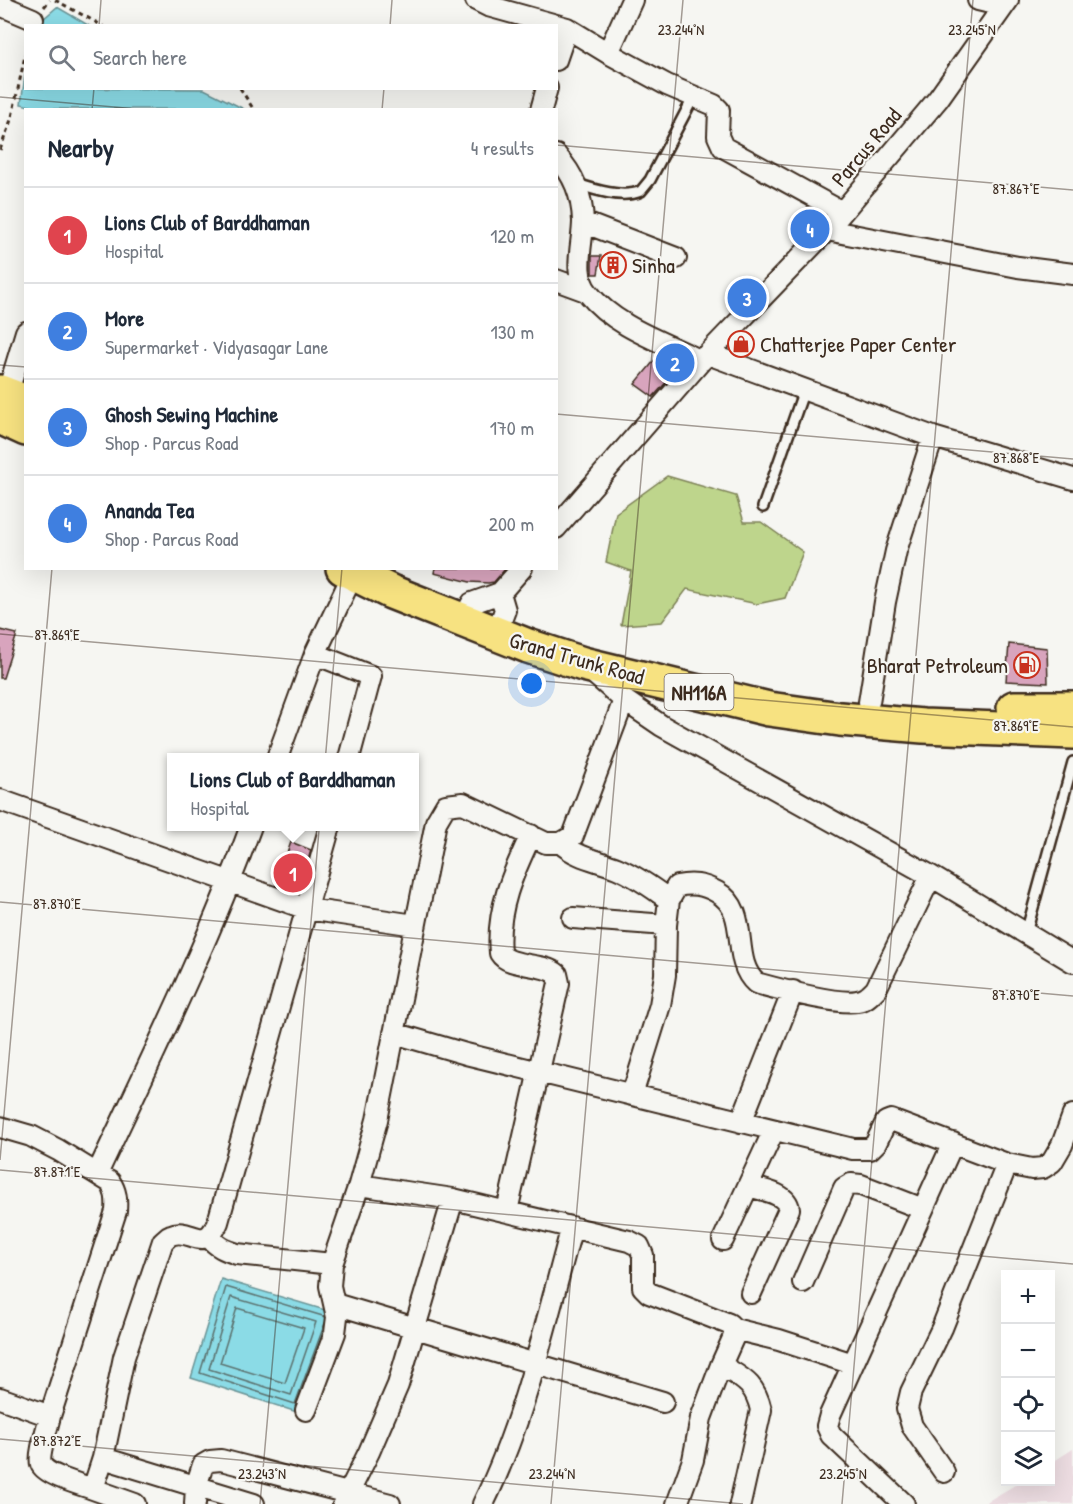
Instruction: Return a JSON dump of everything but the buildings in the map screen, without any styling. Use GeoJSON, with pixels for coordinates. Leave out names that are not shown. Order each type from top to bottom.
{"type":"FeatureCollection","features":[{"type":"Feature","properties":{"kind":"highway"},"geometry":{"type":"LineString","coordinates":[[8,401],[24,426]]}},
{"type":"Feature","properties":{"kind":"highway","name":"Grand Trunk Road"},"geometry":{"type":"LineString","coordinates":[[361,570],[411,581],[575,653],[750,704],[804,714],[923,726],[1073,732]]}},
{"type":"Feature","properties":{"kind":"highway","name":"Grand Trunk Road"},"geometry":{"type":"LineString","coordinates":[[575,653],[835,699],[1003,709],[1073,708]]}},
{"type":"Feature","properties":{"kind":"street"},"geometry":{"type":"LineString","coordinates":[[476,0],[488,6],[516,7],[557,24]]}},
{"type":"Feature","properties":{"kind":"street"},"geometry":{"type":"LineString","coordinates":[[608,53],[632,0]]}},
{"type":"Feature","properties":{"kind":"street"},"geometry":{"type":"LineString","coordinates":[[978,0],[1006,3]]}},
{"type":"Feature","properties":{"kind":"street","name":"Parcus Road"},"geometry":{"type":"LineString","coordinates":[[558,526],[705,357],[827,230],[938,99],[1006,3]]}},
{"type":"Feature","properties":{"kind":"street"},"geometry":{"type":"LineString","coordinates":[[0,5],[33,19]]}},
{"type":"Feature","properties":{"kind":"street"},"geometry":{"type":"LineString","coordinates":[[558,24],[667,85],[714,105],[718,110],[718,136],[723,147],[842,212]]}},
{"type":"Feature","properties":{"kind":"street"},"geometry":{"type":"LineString","coordinates":[[558,54],[567,28]]}},
{"type":"Feature","properties":{"kind":"street"},"geometry":{"type":"LineString","coordinates":[[542,108],[546,90]]}},
{"type":"Feature","properties":{"kind":"street"},"geometry":{"type":"LineString","coordinates":[[558,157],[567,167],[576,184],[581,201],[583,222],[579,256],[581,275],[586,291],[604,311],[628,325],[705,357],[933,437],[1073,479]]}},
{"type":"Feature","properties":{"kind":"street"},"geometry":{"type":"LineString","coordinates":[[583,222],[676,258]]}},
{"type":"Feature","properties":{"kind":"street"},"geometry":{"type":"LineString","coordinates":[[827,230],[1018,267],[1073,274]]}},
{"type":"Feature","properties":{"kind":"street"},"geometry":{"type":"LineString","coordinates":[[558,281],[586,291]]}},
{"type":"Feature","properties":{"kind":"street"},"geometry":{"type":"LineString","coordinates":[[8,401],[24,340]]}},
{"type":"Feature","properties":{"kind":"street"},"geometry":{"type":"LineString","coordinates":[[869,702],[885,602],[896,551],[933,437]]}},
{"type":"Feature","properties":{"kind":"street"},"geometry":{"type":"LineString","coordinates":[[279,753],[315,654],[361,570]]}},
{"type":"Feature","properties":{"kind":"street"},"geometry":{"type":"LineString","coordinates":[[487,614],[520,570]]}},
{"type":"Feature","properties":{"kind":"street"},"geometry":{"type":"LineString","coordinates":[[575,653],[624,700],[662,726],[931,876],[1073,962]]}},
{"type":"Feature","properties":{"kind":"street"},"geometry":{"type":"LineString","coordinates":[[315,654],[371,676],[350,753]]}},
{"type":"Feature","properties":{"kind":"street"},"geometry":{"type":"LineString","coordinates":[[306,1410],[335,1333],[336,1304],[330,1286],[332,1264],[359,1185],[377,1120],[436,822],[446,805],[463,803],[546,843],[561,843],[573,836],[624,700]]}},
{"type":"Feature","properties":{"kind":"street"},"geometry":{"type":"LineString","coordinates":[[0,800],[307,909],[415,925]]}},
{"type":"Feature","properties":{"kind":"street"},"geometry":{"type":"LineString","coordinates":[[97,1174],[182,993],[231,881],[249,831]]}},
{"type":"Feature","properties":{"kind":"street"},"geometry":{"type":"LineString","coordinates":[[93,1489],[103,1458],[124,1358],[163,1241],[172,1234],[179,1233],[200,1239],[208,1237],[218,1222],[329,831]]}},
{"type":"Feature","properties":{"kind":"street"},"geometry":{"type":"LineString","coordinates":[[507,1211],[559,982],[557,974],[552,970],[503,958],[500,953],[501,915],[508,886],[531,835]]}},
{"type":"Feature","properties":{"kind":"street"},"geometry":{"type":"LineString","coordinates":[[561,843],[570,851],[618,868],[651,886],[669,900]]}},
{"type":"Feature","properties":{"kind":"street"},"geometry":{"type":"LineString","coordinates":[[632,1095],[660,1005],[665,975],[669,900],[677,886],[692,883],[707,886],[722,894],[733,907],[740,929],[743,964],[748,975],[756,983],[856,1002],[866,998],[876,988],[931,876]]}},
{"type":"Feature","properties":{"kind":"street"},"geometry":{"type":"LineString","coordinates":[[573,918],[666,925]]}},
{"type":"Feature","properties":{"kind":"street"},"geometry":{"type":"LineString","coordinates":[[741,1122],[793,991]]}},
{"type":"Feature","properties":{"kind":"street"},"geometry":{"type":"LineString","coordinates":[[394,1033],[466,1054],[863,1150],[870,1149],[876,1143],[886,1122],[891,1120],[1007,1164],[1032,1169],[1052,1162],[1062,1145],[1073,1115]]}},
{"type":"Feature","properties":{"kind":"street"},"geometry":{"type":"LineString","coordinates":[[0,1127],[31,1136],[58,1150],[110,1182],[114,1188],[117,1200],[116,1211],[50,1416],[41,1464],[47,1471],[135,1504]]}},
{"type":"Feature","properties":{"kind":"street"},"geometry":{"type":"LineString","coordinates":[[723,1240],[774,1130]]}},
{"type":"Feature","properties":{"kind":"street"},"geometry":{"type":"LineString","coordinates":[[904,1504],[831,1435],[828,1426],[830,1415],[953,1143]]}},
{"type":"Feature","properties":{"kind":"street"},"geometry":{"type":"LineString","coordinates":[[944,1472],[912,1426],[907,1409],[911,1392],[968,1268],[1007,1164]]}},
{"type":"Feature","properties":{"kind":"street"},"geometry":{"type":"LineString","coordinates":[[803,1282],[844,1188],[851,1184],[861,1185],[923,1209]]}},
{"type":"Feature","properties":{"kind":"street"},"geometry":{"type":"LineString","coordinates":[[359,1185],[453,1199],[629,1241],[639,1246],[643,1255],[644,1287],[649,1293],[729,1324],[734,1329],[779,1340],[853,1364]]}},
{"type":"Feature","properties":{"kind":"street"},"geometry":{"type":"LineString","coordinates":[[748,1186],[783,1198],[788,1203],[789,1209],[751,1293]]}},
{"type":"Feature","properties":{"kind":"street"},"geometry":{"type":"LineString","coordinates":[[346,1498],[398,1385],[453,1199]]}},
{"type":"Feature","properties":{"kind":"street"},"geometry":{"type":"LineString","coordinates":[[483,1504],[510,1444],[572,1227]]}},
{"type":"Feature","properties":{"kind":"street"},"geometry":{"type":"LineString","coordinates":[[208,1237],[214,1245],[237,1254],[332,1264]]}},
{"type":"Feature","properties":{"kind":"street"},"geometry":{"type":"LineString","coordinates":[[336,1304],[663,1402]]}},
{"type":"Feature","properties":{"kind":"street"},"geometry":{"type":"LineString","coordinates":[[677,1504],[693,1460],[701,1418],[734,1336],[734,1329]]}},
{"type":"Feature","properties":{"kind":"street"},"geometry":{"type":"LineString","coordinates":[[721,1365],[748,1382],[758,1395],[761,1410],[740,1504]]}},
{"type":"Feature","properties":{"kind":"street"},"geometry":{"type":"LineString","coordinates":[[0,1398],[50,1416]]}},
{"type":"Feature","properties":{"kind":"street"},"geometry":{"type":"LineString","coordinates":[[103,1458],[195,1495],[254,1504]]}},
{"type":"Feature","properties":{"kind":"street"},"geometry":{"type":"LineString","coordinates":[[195,1495],[202,1465],[210,1461],[221,1460],[346,1498],[390,1504]]}},
{"type":"Feature","properties":{"kind":"lane"},"geometry":{"type":"LineString","coordinates":[[576,184],[594,190],[629,194],[641,191],[650,180],[691,102]]}},
{"type":"Feature","properties":{"kind":"lane"},"geometry":{"type":"LineString","coordinates":[[763,507],[804,390]]}},
{"type":"Feature","properties":{"kind":"lane"},"geometry":{"type":"LineString","coordinates":[[1026,934],[1073,762]]}},
{"type":"Feature","properties":{"kind":"path"},"geometry":{"type":"LineString","coordinates":[[55,0],[99,24]]}},
{"type":"Feature","properties":{"kind":"path"},"geometry":{"type":"LineString","coordinates":[[0,150],[12,117],[24,60]]}},
{"type":"Feature","properties":{"kind":"path"},"geometry":{"type":"LineString","coordinates":[[241,90],[253,108]]}},
{"type":"Feature","properties":{"kind":"shaded area"},"geometry":{"type":"Polygon","coordinates":[[[1073,1449],[1073,1504],[983,1504],[1013,1486],[1055,1486],[1055,1460],[1073,1449]]]}},
{"type":"Feature","properties":{"kind":"green space"},"geometry":{"type":"Polygon","coordinates":[[[667,476],[736,496],[744,522],[761,522],[803,552],[785,598],[757,604],[687,589],[662,622],[621,625],[631,571],[606,562],[616,513],[667,476]]]}},
{"type":"Feature","properties":{"kind":"water"},"geometry":{"type":"Polygon","coordinates":[[[57,7],[86,24],[39,24],[57,7]]]}},
{"type":"Feature","properties":{"kind":"water"},"geometry":{"type":"Polygon","coordinates":[[[24,82],[24,90],[206,90],[242,108],[38,108],[21,104],[24,82]]]}},
{"type":"Feature","properties":{"kind":"water"},"geometry":{"type":"Polygon","coordinates":[[[221,1279],[335,1313],[300,1413],[191,1378],[221,1279]]]}},
{"type":"Feature","properties":{"kind":"place","name":"Ananda Tea"},"geometry":{"type":"Point","coordinates":[810,229]}},
{"type":"Feature","properties":{"kind":"place","name":"Sinha"},"geometry":{"type":"Point","coordinates":[613,265]}},
{"type":"Feature","properties":{"kind":"place","name":"Ghosh Sewing Machine"},"geometry":{"type":"Point","coordinates":[747,298]}},
{"type":"Feature","properties":{"kind":"place","name":"Chatterjee Paper Center"},"geometry":{"type":"Point","coordinates":[741,344]}},
{"type":"Feature","properties":{"kind":"place","name":"More"},"geometry":{"type":"Point","coordinates":[675,363]}},
{"type":"Feature","properties":{"kind":"place","name":"Bharat Petroleum"},"geometry":{"type":"Point","coordinates":[1027,665]}},
{"type":"Feature","properties":{"kind":"place","name":"Lions Club of Barddhaman"},"geometry":{"type":"Point","coordinates":[293,873]}}]}
